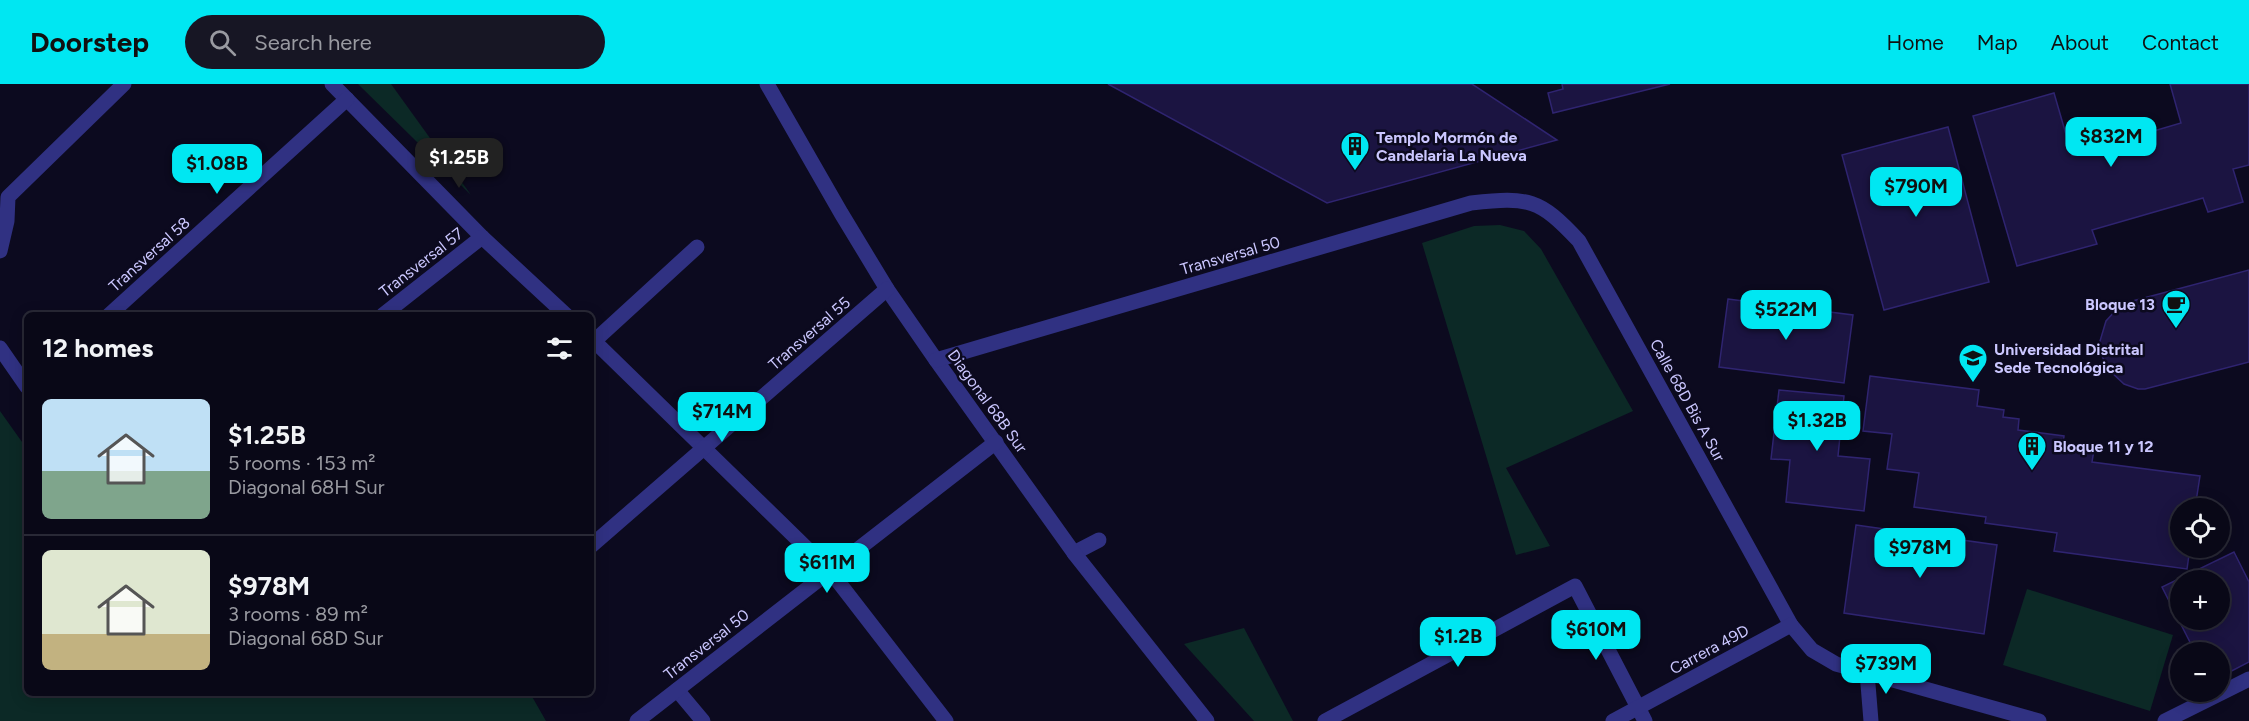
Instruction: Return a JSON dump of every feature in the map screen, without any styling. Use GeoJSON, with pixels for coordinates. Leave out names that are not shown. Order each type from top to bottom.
{"type":"FeatureCollection","features":[{"type":"Feature","properties":{"kind":"street"},"geometry":{"type":"LineString","coordinates":[[0,251],[7,221],[8,197],[124,84]]}},
{"type":"Feature","properties":{"kind":"street"},"geometry":{"type":"LineString","coordinates":[[332,84],[482,237],[563,312]]}},
{"type":"Feature","properties":{"kind":"street","name":"Diagonal 68B Sur"},"geometry":{"type":"LineString","coordinates":[[766,84],[887,289],[936,360],[1074,553],[1207,721]]}},
{"type":"Feature","properties":{"kind":"street","name":"Transversal 58"},"geometry":{"type":"LineString","coordinates":[[112,312],[347,99]]}},
{"type":"Feature","properties":{"kind":"street","name":"Transversal 50"},"geometry":{"type":"LineString","coordinates":[[936,360],[1471,203],[1509,199],[1537,205]]}},
{"type":"Feature","properties":{"kind":"street","name":"Calle 68D Bis A Sur"},"geometry":{"type":"LineString","coordinates":[[1537,205],[1556,216],[1579,241],[1791,625],[1812,650],[1836,664],[2039,721]]}},
{"type":"Feature","properties":{"kind":"street","name":"Transversal 57"},"geometry":{"type":"LineString","coordinates":[[387,312],[482,237]]}},
{"type":"Feature","properties":{"kind":"street"},"geometry":{"type":"LineString","coordinates":[[594,339],[697,247]]}},
{"type":"Feature","properties":{"kind":"street","name":"Transversal 55"},"geometry":{"type":"LineString","coordinates":[[594,543],[887,289]]}},
{"type":"Feature","properties":{"kind":"street"},"geometry":{"type":"LineString","coordinates":[[594,343],[830,571],[946,721]]}},
{"type":"Feature","properties":{"kind":"street"},"geometry":{"type":"LineString","coordinates":[[0,348],[24,383]]}},
{"type":"Feature","properties":{"kind":"street","name":"Transversal 50"},"geometry":{"type":"LineString","coordinates":[[637,721],[996,442]]}},
{"type":"Feature","properties":{"kind":"street"},"geometry":{"type":"LineString","coordinates":[[1074,553],[1099,540]]}},
{"type":"Feature","properties":{"kind":"street"},"geometry":{"type":"LineString","coordinates":[[1325,721],[1575,586],[1642,714]]}},
{"type":"Feature","properties":{"kind":"street","name":"Carrera 49D"},"geometry":{"type":"LineString","coordinates":[[1613,721],[1642,714],[1791,625]]}},
{"type":"Feature","properties":{"kind":"street"},"geometry":{"type":"LineString","coordinates":[[1867,672],[1871,721]]}},
{"type":"Feature","properties":{"kind":"street"},"geometry":{"type":"LineString","coordinates":[[2165,721],[2249,679]]}},
{"type":"Feature","properties":{"kind":"street"},"geometry":{"type":"LineString","coordinates":[[677,690],[703,721]]}},
{"type":"Feature","properties":{"kind":"green space"},"geometry":{"type":"Polygon","coordinates":[[[358,84],[391,84],[471,195],[358,84]]]}},
{"type":"Feature","properties":{"kind":"green space"},"geometry":{"type":"Polygon","coordinates":[[[1500,225],[1524,231],[1541,249],[1633,411],[1506,468],[1550,546],[1516,555],[1422,243],[1474,226],[1500,225]]]}},
{"type":"Feature","properties":{"kind":"green space"},"geometry":{"type":"Polygon","coordinates":[[[0,411],[24,445],[24,696],[532,696],[546,721],[0,721],[0,411]]]}},
{"type":"Feature","properties":{"kind":"green space"},"geometry":{"type":"Polygon","coordinates":[[[2027,589],[2173,635],[2150,711],[2003,665],[2027,589]]]}},
{"type":"Feature","properties":{"kind":"green space"},"geometry":{"type":"Polygon","coordinates":[[[1244,628],[1293,721],[1254,721],[1184,644],[1244,628]]]}},
{"type":"Feature","properties":{"kind":"building","name":"Templo Mormón de Candelaria La Nueva"},"geometry":{"type":"Polygon","coordinates":[[[1108,84],[1472,84],[1557,140],[1327,203],[1108,84]]]}},
{"type":"Feature","properties":{"kind":"building"},"geometry":{"type":"Polygon","coordinates":[[[1562,84],[1670,84],[1553,113],[1548,93],[1563,89],[1562,84]]]}},
{"type":"Feature","properties":{"kind":"building"},"geometry":{"type":"Polygon","coordinates":[[[2170,84],[2249,84],[2249,165],[2233,169],[2243,202],[2208,212],[2203,198],[2092,230],[2097,244],[2017,266],[1973,116],[2054,93],[2072,155],[2181,123],[2170,84]]]}},
{"type":"Feature","properties":{"kind":"building"},"geometry":{"type":"Polygon","coordinates":[[[1948,127],[1989,282],[1884,310],[1842,155],[1948,127]]]}},
{"type":"Feature","properties":{"kind":"building","name":"Bloque 13"},"geometry":{"type":"Polygon","coordinates":[[[2249,270],[2249,362],[2145,389],[2124,384],[2108,369],[2102,356],[2100,341],[2106,321],[2116,310],[2129,302],[2249,270]]]}},
{"type":"Feature","properties":{"kind":"building"},"geometry":{"type":"Polygon","coordinates":[[[1728,299],[1853,315],[1844,383],[1719,367],[1728,299]]]}},
{"type":"Feature","properties":{"kind":"building","name":"Bloque 11 y 12"},"geometry":{"type":"Polygon","coordinates":[[[1870,376],[1979,390],[1977,406],[2004,410],[2003,417],[2019,419],[2018,430],[2064,436],[2063,445],[2094,450],[2092,462],[2200,476],[2197,498],[2170,498],[2170,558],[2189,558],[2187,569],[2054,551],[2057,533],[1985,523],[1986,517],[1914,507],[1919,473],[1887,469],[1892,434],[1863,431],[1870,376]]]}},
{"type":"Feature","properties":{"kind":"building"},"geometry":{"type":"Polygon","coordinates":[[[1779,390],[1844,396],[1838,456],[1870,459],[1864,511],[1786,502],[1790,460],[1771,459],[1779,390]]]}},
{"type":"Feature","properties":{"kind":"building"},"geometry":{"type":"Polygon","coordinates":[[[1856,525],[1997,545],[1984,634],[1844,613],[1856,525]]]}},
{"type":"Feature","properties":{"kind":"building"},"geometry":{"type":"Polygon","coordinates":[[[2234,552],[2249,582],[2249,662],[2230,672],[2230,642],[2190,642],[2184,630],[2230,630],[2230,570],[2197,570],[2222,558],[2230,558],[2230,554],[2234,552]]]}},
{"type":"Feature","properties":{"kind":"building"},"geometry":{"type":"Polygon","coordinates":[[[2170,583],[2170,603],[2162,587],[2170,583]]]}},
{"type":"Feature","properties":{"kind":"place","name":"Templo Mormón de Candelaria La Nueva"},"geometry":{"type":"Point","coordinates":[1355,172]}},
{"type":"Feature","properties":{"kind":"place","name":"Bloque 13"},"geometry":{"type":"Point","coordinates":[2176,330]}},
{"type":"Feature","properties":{"kind":"place","name":"Universidad Distrital Sede Tecnológica"},"geometry":{"type":"Point","coordinates":[1973,384]}},
{"type":"Feature","properties":{"kind":"place","name":"Bloque 11 y 12"},"geometry":{"type":"Point","coordinates":[2032,472]}}]}
